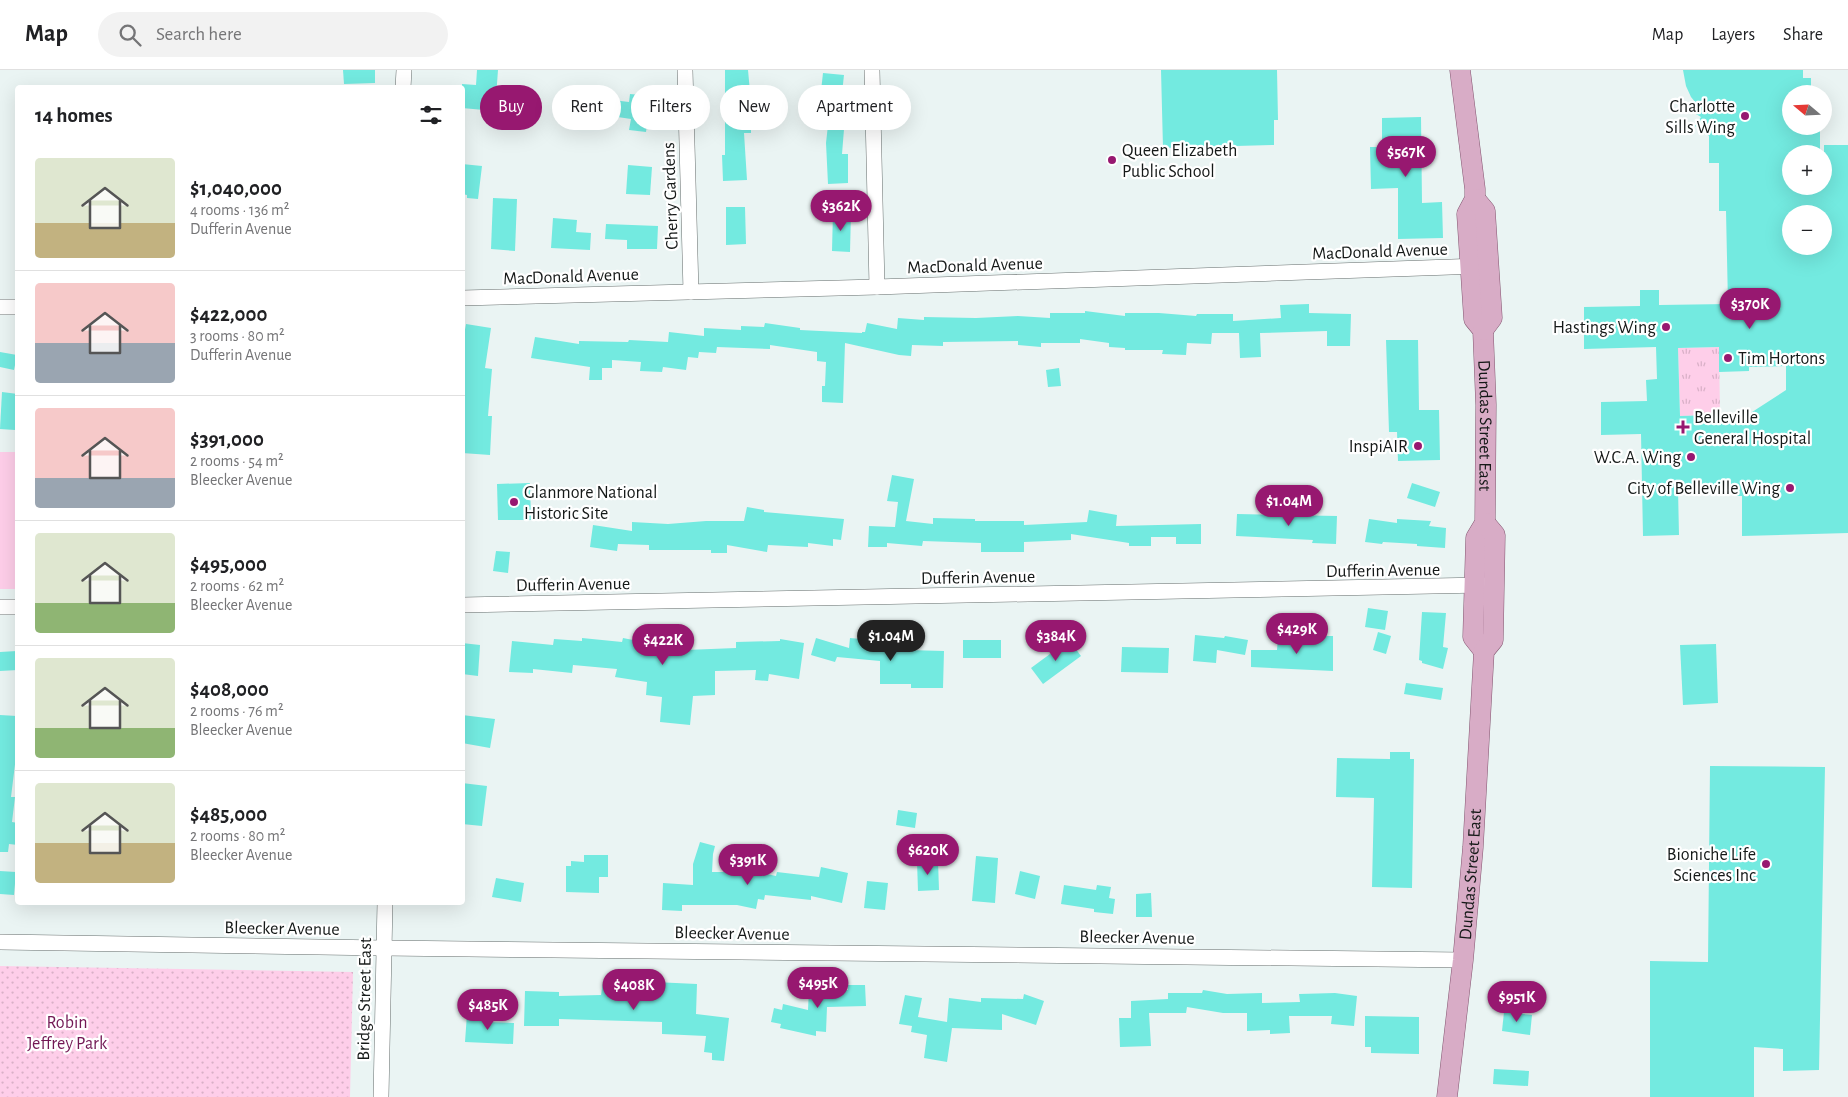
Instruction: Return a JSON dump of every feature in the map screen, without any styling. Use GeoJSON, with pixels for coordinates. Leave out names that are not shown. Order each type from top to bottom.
{"type":"FeatureCollection","features":[{"type":"Feature","properties":{"kind":"main road","name":"Dundas Street East"},"geometry":{"type":"LineString","coordinates":[[1460,70],[1475,199],[1468,214],[1480,266],[1474,319],[1483,330],[1486,405],[1485,523],[1476,538],[1473,637],[1484,651]]}},
{"type":"Feature","properties":{"kind":"main road","name":"Dundas Street East"},"geometry":{"type":"LineString","coordinates":[[1447,1097],[1474,846],[1484,651],[1493,640],[1495,535],[1485,523]]}},
{"type":"Feature","properties":{"kind":"street"},"geometry":{"type":"LineString","coordinates":[[404,70],[404,85]]}},
{"type":"Feature","properties":{"kind":"street","name":"Cherry Gardens"},"geometry":{"type":"LineString","coordinates":[[685,70],[691,292]]}},
{"type":"Feature","properties":{"kind":"street"},"geometry":{"type":"LineString","coordinates":[[872,70],[877,287]]}},
{"type":"Feature","properties":{"kind":"street","name":"MacDonald Avenue"},"geometry":{"type":"LineString","coordinates":[[465,298],[877,287],[1480,266]]}},
{"type":"Feature","properties":{"kind":"street"},"geometry":{"type":"LineString","coordinates":[[0,308],[15,307]]}},
{"type":"Feature","properties":{"kind":"street","name":"Dufferin Avenue"},"geometry":{"type":"LineString","coordinates":[[465,605],[1474,586],[1494,584]]}},
{"type":"Feature","properties":{"kind":"street"},"geometry":{"type":"LineString","coordinates":[[0,607],[15,607]]}},
{"type":"Feature","properties":{"kind":"street","name":"Bridge Street East"},"geometry":{"type":"LineString","coordinates":[[381,1097],[385,905]]}},
{"type":"Feature","properties":{"kind":"street","name":"Bleecker Avenue"},"geometry":{"type":"LineString","coordinates":[[0,942],[1463,960]]}},
{"type":"Feature","properties":{"kind":"green space"},"geometry":{"type":"Polygon","coordinates":[[[1719,347],[1720,415],[1680,416],[1678,348],[1719,347]]]}},
{"type":"Feature","properties":{"kind":"green space"},"geometry":{"type":"Polygon","coordinates":[[[0,452],[15,452],[15,589],[0,589],[0,452]]]}},
{"type":"Feature","properties":{"kind":"green space","name":"Robin Jeffrey Park"},"geometry":{"type":"Polygon","coordinates":[[[0,966],[353,972],[350,1097],[0,1097],[0,966]]]}},
{"type":"Feature","properties":{"kind":"building"},"geometry":{"type":"Polygon","coordinates":[[[343,70],[375,70],[375,83],[344,84],[343,70]]]}},
{"type":"Feature","properties":{"kind":"building"},"geometry":{"type":"Polygon","coordinates":[[[477,70],[498,70],[497,85],[480,85],[480,110],[465,108],[465,85],[462,84],[476,85],[477,70]]]}},
{"type":"Feature","properties":{"kind":"building"},"geometry":{"type":"Polygon","coordinates":[[[725,70],[748,70],[749,85],[725,85],[725,70]]]}},
{"type":"Feature","properties":{"kind":"building"},"geometry":{"type":"Polygon","coordinates":[[[1161,70],[1277,70],[1278,120],[1274,120],[1274,145],[1163,148],[1161,70]]]}},
{"type":"Feature","properties":{"kind":"building"},"geometry":{"type":"Polygon","coordinates":[[[1683,70],[1803,70],[1803,78],[1811,78],[1811,85],[1782,85],[1782,135],[1820,135],[1820,145],[1782,145],[1782,195],[1832,195],[1832,145],[1848,145],[1848,533],[1742,536],[1742,496],[1733,496],[1733,488],[1678,489],[1679,535],[1643,536],[1641,434],[1601,435],[1601,402],[1647,401],[1646,380],[1657,379],[1656,347],[1584,349],[1584,307],[1640,306],[1640,290],[1659,290],[1659,305],[1728,304],[1726,211],[1719,211],[1719,163],[1709,163],[1709,136],[1695,126],[1701,117],[1696,114],[1700,108],[1691,97],[1686,86],[1683,70]],[[1719,347],[1678,348],[1680,416],[1749,414],[1786,390],[1786,366],[1749,367],[1749,371],[1719,372],[1719,347]]]}},
{"type":"Feature","properties":{"kind":"building"},"geometry":{"type":"Polygon","coordinates":[[[823,73],[844,75],[843,85],[822,85],[823,73]]]}},
{"type":"Feature","properties":{"kind":"building"},"geometry":{"type":"Polygon","coordinates":[[[631,94],[631,119],[621,118],[621,101],[629,102],[631,94]]]}},
{"type":"Feature","properties":{"kind":"building"},"geometry":{"type":"Polygon","coordinates":[[[1421,117],[1422,203],[1442,202],[1443,238],[1398,239],[1398,188],[1371,189],[1370,147],[1382,147],[1382,118],[1421,117]]]}},
{"type":"Feature","properties":{"kind":"building"},"geometry":{"type":"Polygon","coordinates":[[[631,119],[631,130],[646,130],[646,132],[629,130],[631,119]]]}},
{"type":"Feature","properties":{"kind":"building"},"geometry":{"type":"Polygon","coordinates":[[[725,130],[751,130],[751,133],[744,133],[747,180],[723,181],[722,155],[725,155],[725,130]]]}},
{"type":"Feature","properties":{"kind":"building"},"geometry":{"type":"Polygon","coordinates":[[[827,130],[844,130],[842,154],[848,154],[848,183],[828,184],[826,143],[827,130]]]}},
{"type":"Feature","properties":{"kind":"building"},"geometry":{"type":"Polygon","coordinates":[[[465,164],[482,166],[478,199],[467,198],[467,195],[465,195],[465,164]]]}},
{"type":"Feature","properties":{"kind":"building"},"geometry":{"type":"Polygon","coordinates":[[[628,165],[652,167],[650,195],[626,194],[628,165]]]}},
{"type":"Feature","properties":{"kind":"building"},"geometry":{"type":"Polygon","coordinates":[[[493,198],[517,199],[515,251],[491,249],[493,198]]]}},
{"type":"Feature","properties":{"kind":"building"},"geometry":{"type":"Polygon","coordinates":[[[726,207],[745,207],[746,244],[726,245],[726,207]]]}},
{"type":"Feature","properties":{"kind":"building"},"geometry":{"type":"Polygon","coordinates":[[[833,211],[851,212],[850,252],[832,251],[833,211]]]}},
{"type":"Feature","properties":{"kind":"building"},"geometry":{"type":"Polygon","coordinates":[[[553,218],[577,220],[576,232],[591,233],[590,250],[551,248],[553,218]]]}},
{"type":"Feature","properties":{"kind":"building"},"geometry":{"type":"Polygon","coordinates":[[[606,224],[658,226],[657,249],[627,249],[627,240],[605,239],[606,224]]]}},
{"type":"Feature","properties":{"kind":"building"},"geometry":{"type":"Polygon","coordinates":[[[1309,304],[1309,313],[1351,314],[1350,346],[1327,346],[1327,331],[1260,333],[1261,357],[1240,358],[1239,333],[1212,333],[1211,344],[1187,343],[1186,355],[1162,354],[1163,350],[1125,350],[1125,348],[1109,347],[1109,343],[1080,339],[1080,343],[1041,343],[1041,347],[1018,345],[1018,341],[943,342],[943,346],[912,345],[911,356],[845,343],[843,403],[822,402],[822,386],[825,386],[826,362],[817,361],[817,352],[770,345],[770,349],[717,347],[716,353],[699,352],[698,358],[688,357],[686,370],[663,367],[662,372],[640,371],[641,362],[612,360],[612,368],[602,368],[602,380],[589,380],[590,367],[531,358],[535,337],[579,344],[579,341],[628,342],[629,340],[668,342],[669,332],[704,336],[704,328],[741,330],[741,326],[764,327],[765,323],[800,328],[800,330],[862,333],[865,332],[867,323],[897,329],[898,318],[924,320],[924,317],[976,318],[1018,316],[1050,318],[1050,313],[1085,313],[1085,311],[1125,316],[1125,313],[1196,316],[1197,314],[1233,314],[1233,321],[1281,318],[1280,305],[1309,304]]]}},
{"type":"Feature","properties":{"kind":"building"},"geometry":{"type":"Polygon","coordinates":[[[466,324],[491,328],[485,368],[492,369],[488,416],[492,416],[490,455],[465,453],[466,324]]]}},
{"type":"Feature","properties":{"kind":"building"},"geometry":{"type":"Polygon","coordinates":[[[1386,340],[1418,340],[1419,410],[1439,410],[1440,460],[1398,461],[1397,432],[1389,432],[1386,340]]]}},
{"type":"Feature","properties":{"kind":"building"},"geometry":{"type":"Polygon","coordinates":[[[0,352],[15,355],[14,370],[0,367],[0,352]]]}},
{"type":"Feature","properties":{"kind":"building"},"geometry":{"type":"Polygon","coordinates":[[[1059,368],[1061,386],[1048,387],[1046,370],[1059,368]]]}},
{"type":"Feature","properties":{"kind":"building"},"geometry":{"type":"Polygon","coordinates":[[[2,392],[15,394],[15,430],[0,429],[2,392]]]}},
{"type":"Feature","properties":{"kind":"building"},"geometry":{"type":"Polygon","coordinates":[[[892,475],[914,479],[906,521],[933,524],[933,518],[975,519],[975,521],[1024,521],[1024,525],[1087,522],[1089,510],[1117,515],[1116,526],[1201,524],[1201,544],[1176,544],[1176,537],[1151,537],[1151,546],[1129,546],[1129,543],[1071,534],[1071,540],[1024,542],[1024,552],[981,552],[981,543],[923,541],[922,546],[887,543],[887,547],[868,547],[869,526],[895,527],[898,502],[887,501],[892,475]]]}},
{"type":"Feature","properties":{"kind":"building","name":"Glanmore National Historic Site"},"geometry":{"type":"Polygon","coordinates":[[[530,483],[531,520],[498,520],[497,484],[530,483]]]}},
{"type":"Feature","properties":{"kind":"building"},"geometry":{"type":"Polygon","coordinates":[[[1412,483],[1440,492],[1435,507],[1407,498],[1412,483]]]}},
{"type":"Feature","properties":{"kind":"building"},"geometry":{"type":"Polygon","coordinates":[[[747,507],[764,510],[764,512],[844,519],[841,540],[833,539],[833,546],[808,543],[808,547],[768,545],[767,552],[727,545],[727,553],[711,553],[711,550],[649,550],[649,545],[618,544],[617,551],[590,547],[593,525],[632,531],[632,522],[668,524],[744,521],[747,507]]]}},
{"type":"Feature","properties":{"kind":"building"},"geometry":{"type":"Polygon","coordinates":[[[1237,514],[1337,516],[1336,544],[1312,543],[1313,540],[1236,536],[1237,514]]]}},
{"type":"Feature","properties":{"kind":"building"},"geometry":{"type":"Polygon","coordinates":[[[1369,519],[1397,523],[1397,519],[1431,521],[1429,526],[1446,528],[1445,548],[1417,546],[1417,544],[1365,542],[1369,519]]]}},
{"type":"Feature","properties":{"kind":"building"},"geometry":{"type":"Polygon","coordinates":[[[496,551],[510,552],[508,573],[493,571],[496,551]]]}},
{"type":"Feature","properties":{"kind":"building"},"geometry":{"type":"Polygon","coordinates":[[[1368,608],[1388,611],[1385,630],[1365,627],[1368,608]]]}},
{"type":"Feature","properties":{"kind":"building"},"geometry":{"type":"Polygon","coordinates":[[[1422,612],[1446,613],[1443,647],[1448,648],[1443,669],[1422,663],[1419,660],[1422,612]]]}},
{"type":"Feature","properties":{"kind":"building"},"geometry":{"type":"Polygon","coordinates":[[[1378,632],[1391,636],[1386,654],[1373,650],[1378,632]]]}},
{"type":"Feature","properties":{"kind":"building"},"geometry":{"type":"Polygon","coordinates":[[[1195,635],[1224,638],[1225,636],[1248,640],[1245,655],[1217,650],[1216,663],[1193,661],[1195,635]]]}},
{"type":"Feature","properties":{"kind":"building"},"geometry":{"type":"Polygon","coordinates":[[[1309,636],[1333,636],[1333,671],[1251,667],[1251,650],[1277,650],[1278,637],[1309,640],[1309,636]]]}},
{"type":"Feature","properties":{"kind":"building"},"geometry":{"type":"Polygon","coordinates":[[[582,638],[622,642],[623,638],[643,642],[642,647],[686,651],[736,648],[736,642],[780,641],[780,639],[804,643],[799,679],[769,674],[768,681],[755,680],[756,670],[715,671],[715,695],[693,696],[690,725],[660,722],[662,697],[646,695],[647,682],[615,677],[617,669],[573,665],[572,673],[533,669],[533,673],[509,672],[512,641],[553,645],[554,639],[582,641],[582,638]]]}},
{"type":"Feature","properties":{"kind":"building"},"geometry":{"type":"Polygon","coordinates":[[[816,638],[849,648],[850,638],[872,640],[871,649],[944,651],[943,688],[911,688],[911,684],[880,684],[880,661],[837,657],[835,662],[811,655],[816,638]]]}},
{"type":"Feature","properties":{"kind":"building"},"geometry":{"type":"Polygon","coordinates":[[[963,640],[1001,640],[1001,658],[963,658],[963,640]]]}},
{"type":"Feature","properties":{"kind":"building"},"geometry":{"type":"Polygon","coordinates":[[[1069,640],[1081,656],[1043,684],[1031,668],[1069,640]]]}},
{"type":"Feature","properties":{"kind":"building"},"geometry":{"type":"Polygon","coordinates":[[[465,643],[480,645],[478,676],[465,674],[465,643]]]}},
{"type":"Feature","properties":{"kind":"building"},"geometry":{"type":"Polygon","coordinates":[[[1716,644],[1718,703],[1683,705],[1680,645],[1716,644]]]}},
{"type":"Feature","properties":{"kind":"building"},"geometry":{"type":"Polygon","coordinates":[[[1122,647],[1169,648],[1168,673],[1121,672],[1122,647]]]}},
{"type":"Feature","properties":{"kind":"building"},"geometry":{"type":"Polygon","coordinates":[[[15,651],[15,670],[0,671],[0,652],[15,651]]]}},
{"type":"Feature","properties":{"kind":"building"},"geometry":{"type":"Polygon","coordinates":[[[1406,683],[1443,688],[1441,700],[1404,694],[1406,683]]]}},
{"type":"Feature","properties":{"kind":"building"},"geometry":{"type":"Polygon","coordinates":[[[0,715],[15,716],[15,764],[11,797],[15,797],[12,822],[15,822],[15,845],[9,844],[8,852],[0,852],[0,715]]]}},
{"type":"Feature","properties":{"kind":"building"},"geometry":{"type":"Polygon","coordinates":[[[465,715],[495,719],[490,748],[465,744],[465,715]]]}},
{"type":"Feature","properties":{"kind":"building"},"geometry":{"type":"Polygon","coordinates":[[[1390,752],[1410,752],[1410,759],[1414,759],[1412,888],[1372,887],[1374,798],[1336,797],[1337,758],[1390,759],[1390,752]]]}},
{"type":"Feature","properties":{"kind":"building","name":"Bioniche Life Sciences Inc"},"geometry":{"type":"Polygon","coordinates":[[[1710,766],[1825,767],[1819,1070],[1783,1071],[1783,1049],[1754,1047],[1754,1097],[1650,1097],[1650,961],[1708,962],[1710,766]]]}},
{"type":"Feature","properties":{"kind":"building"},"geometry":{"type":"Polygon","coordinates":[[[465,783],[487,786],[482,826],[465,824],[465,783]]]}},
{"type":"Feature","properties":{"kind":"building"},"geometry":{"type":"Polygon","coordinates":[[[898,810],[917,813],[915,828],[896,825],[898,810]]]}},
{"type":"Feature","properties":{"kind":"building"},"geometry":{"type":"Polygon","coordinates":[[[700,842],[715,846],[712,872],[739,872],[739,868],[776,876],[777,872],[819,877],[821,867],[848,873],[842,903],[811,896],[811,900],[765,895],[764,900],[758,899],[756,909],[737,905],[682,905],[682,911],[662,910],[663,883],[693,885],[693,864],[700,842]]]}},
{"type":"Feature","properties":{"kind":"building"},"geometry":{"type":"Polygon","coordinates":[[[584,855],[608,855],[608,877],[599,877],[599,893],[566,892],[566,866],[571,866],[571,861],[584,862],[584,855]]]}},
{"type":"Feature","properties":{"kind":"building"},"geometry":{"type":"Polygon","coordinates":[[[976,856],[998,858],[995,903],[972,901],[976,856]]]}},
{"type":"Feature","properties":{"kind":"building"},"geometry":{"type":"Polygon","coordinates":[[[917,861],[938,861],[939,890],[918,891],[917,861]]]}},
{"type":"Feature","properties":{"kind":"building"},"geometry":{"type":"Polygon","coordinates":[[[0,871],[15,872],[14,895],[0,894],[0,871]]]}},
{"type":"Feature","properties":{"kind":"building"},"geometry":{"type":"Polygon","coordinates":[[[1020,871],[1040,876],[1035,899],[1015,894],[1020,871]]]}},
{"type":"Feature","properties":{"kind":"building"},"geometry":{"type":"Polygon","coordinates":[[[496,878],[524,883],[521,902],[492,897],[496,878]]]}},
{"type":"Feature","properties":{"kind":"building"},"geometry":{"type":"Polygon","coordinates":[[[867,881],[888,883],[885,910],[864,908],[867,881]]]}},
{"type":"Feature","properties":{"kind":"building"},"geometry":{"type":"Polygon","coordinates":[[[1064,885],[1096,890],[1097,885],[1111,887],[1109,898],[1115,899],[1113,914],[1094,912],[1094,909],[1061,904],[1064,885]]]}},
{"type":"Feature","properties":{"kind":"building"},"geometry":{"type":"Polygon","coordinates":[[[1151,893],[1152,917],[1136,917],[1136,894],[1151,893]]]}},
{"type":"Feature","properties":{"kind":"building"},"geometry":{"type":"Polygon","coordinates":[[[603,982],[630,985],[654,985],[654,982],[697,984],[696,1014],[729,1018],[724,1061],[712,1060],[712,1053],[704,1052],[706,1036],[662,1034],[662,1022],[559,1019],[559,1026],[524,1026],[525,991],[559,992],[559,996],[601,995],[603,982]]]}},
{"type":"Feature","properties":{"kind":"building"},"geometry":{"type":"Polygon","coordinates":[[[848,985],[865,985],[866,1006],[827,1007],[826,1032],[816,1031],[816,1036],[780,1028],[781,1024],[771,1022],[774,1008],[782,1010],[783,1004],[808,1010],[809,988],[848,990],[848,985]]]}},
{"type":"Feature","properties":{"kind":"building"},"geometry":{"type":"Polygon","coordinates":[[[1203,990],[1227,994],[1262,993],[1262,1003],[1300,1002],[1299,994],[1335,993],[1357,996],[1354,1026],[1331,1024],[1332,1016],[1289,1016],[1290,1033],[1270,1034],[1270,1030],[1247,1031],[1247,1013],[1223,1013],[1187,1007],[1186,1013],[1149,1013],[1151,1046],[1120,1047],[1119,1018],[1131,1018],[1131,1001],[1168,999],[1168,993],[1202,993],[1203,990]]]}},
{"type":"Feature","properties":{"kind":"building"},"geometry":{"type":"Polygon","coordinates":[[[1024,994],[1044,1001],[1036,1025],[1002,1014],[1002,1030],[952,1028],[947,1062],[924,1058],[927,1035],[911,1032],[912,1026],[899,1024],[905,995],[922,998],[918,1017],[947,1022],[949,998],[981,1002],[981,998],[1023,999],[1024,994]]]}},
{"type":"Feature","properties":{"kind":"building"},"geometry":{"type":"Polygon","coordinates":[[[1504,1012],[1532,1015],[1530,1035],[1502,1031],[1504,1012]]]}},
{"type":"Feature","properties":{"kind":"building"},"geometry":{"type":"Polygon","coordinates":[[[467,1014],[484,1015],[484,1022],[514,1023],[513,1044],[465,1042],[467,1014]]]}},
{"type":"Feature","properties":{"kind":"building"},"geometry":{"type":"Polygon","coordinates":[[[1365,1016],[1419,1017],[1419,1054],[1371,1053],[1371,1047],[1365,1047],[1365,1016]]]}},
{"type":"Feature","properties":{"kind":"building"},"geometry":{"type":"Polygon","coordinates":[[[1494,1069],[1529,1071],[1528,1086],[1493,1084],[1494,1069]]]}},
{"type":"Feature","properties":{"kind":"place","name":"Charlotte Sills Wing"},"geometry":{"type":"Point","coordinates":[1745,116]}},
{"type":"Feature","properties":{"kind":"place","name":"Queen Elizabeth Public School"},"geometry":{"type":"Point","coordinates":[1112,160]}},
{"type":"Feature","properties":{"kind":"place","name":"Hastings Wing"},"geometry":{"type":"Point","coordinates":[1666,327]}},
{"type":"Feature","properties":{"kind":"place","name":"Tim Hortons"},"geometry":{"type":"Point","coordinates":[1728,358]}},
{"type":"Feature","properties":{"kind":"place","name":"Belleville General Hospital"},"geometry":{"type":"Point","coordinates":[1683,427]}},
{"type":"Feature","properties":{"kind":"place","name":"InspiAIR"},"geometry":{"type":"Point","coordinates":[1418,446]}},
{"type":"Feature","properties":{"kind":"place","name":"W.C.A. Wing"},"geometry":{"type":"Point","coordinates":[1691,457]}},
{"type":"Feature","properties":{"kind":"place","name":"City of Belleville Wing"},"geometry":{"type":"Point","coordinates":[1790,488]}},
{"type":"Feature","properties":{"kind":"place","name":"Glanmore National Historic Site"},"geometry":{"type":"Point","coordinates":[514,502]}},
{"type":"Feature","properties":{"kind":"place","name":"Bioniche Life Sciences Inc"},"geometry":{"type":"Point","coordinates":[1766,864]}}]}
